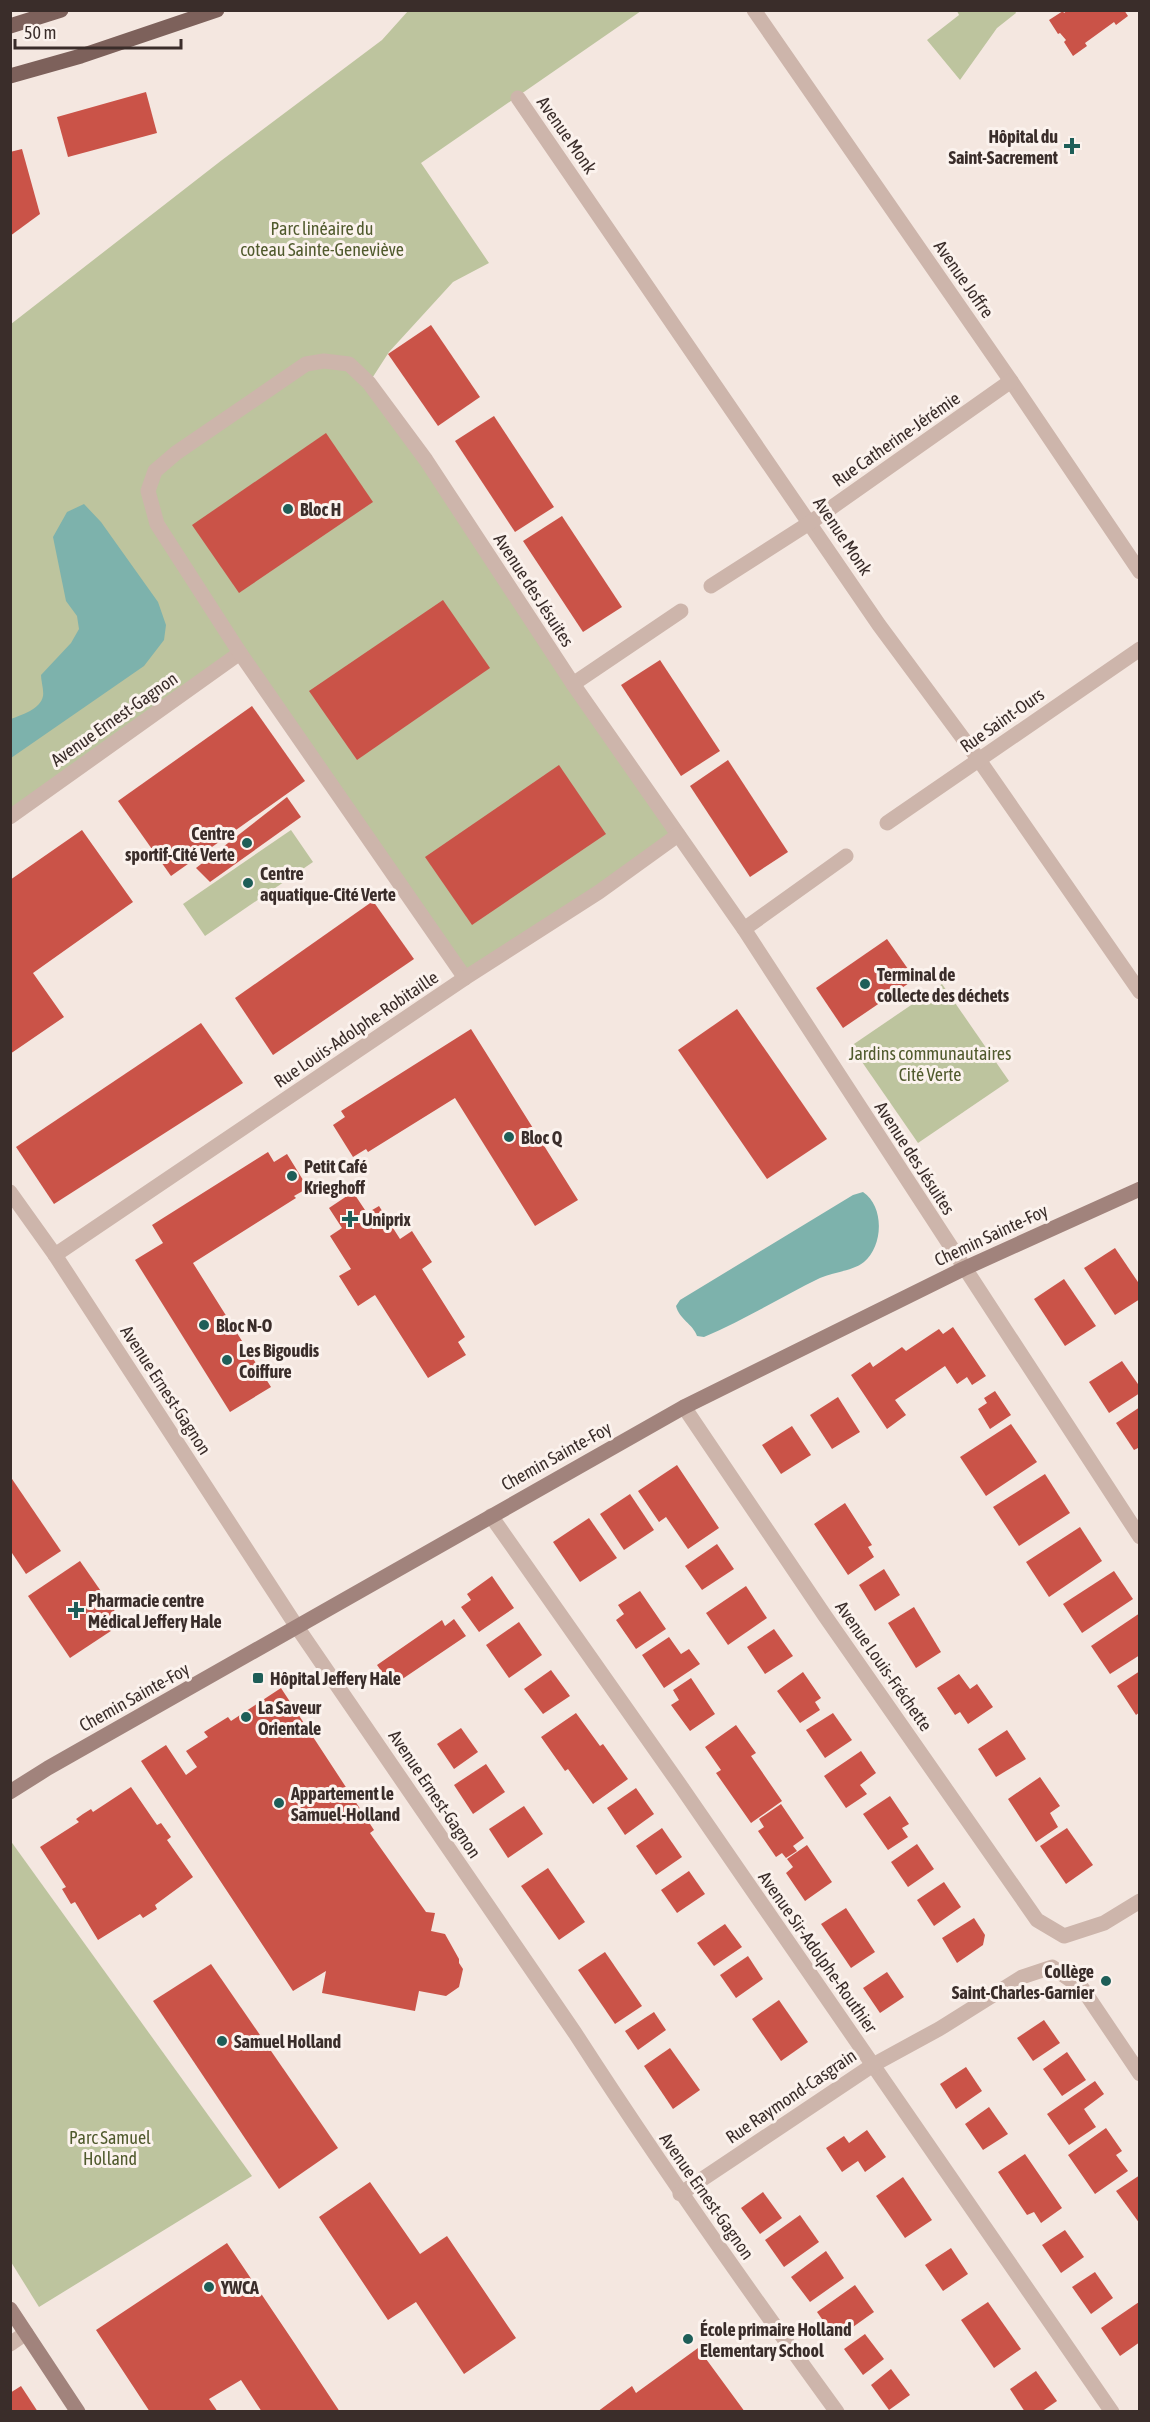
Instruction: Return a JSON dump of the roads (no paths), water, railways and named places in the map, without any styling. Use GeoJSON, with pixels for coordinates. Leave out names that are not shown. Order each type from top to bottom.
{"type":"FeatureCollection","features":[{"type":"Feature","properties":{"kind":"main road"},"geometry":{"type":"LineString","coordinates":[[10,26],[61,10]]}},
{"type":"Feature","properties":{"kind":"main road"},"geometry":{"type":"LineString","coordinates":[[10,76],[92,52],[217,10]]}},
{"type":"Feature","properties":{"kind":"main road","name":"Chemin Sainte-Foy"},"geometry":{"type":"LineString","coordinates":[[10,1792],[48,1768],[684,1407],[963,1269],[1140,1189]]}},
{"type":"Feature","properties":{"kind":"main road"},"geometry":{"type":"LineString","coordinates":[[10,2309],[78,2412]]}},
{"type":"Feature","properties":{"kind":"street","name":"Avenue Joffre"},"geometry":{"type":"LineString","coordinates":[[754,10],[1011,381],[1140,572]]}},
{"type":"Feature","properties":{"kind":"street","name":"Avenue Monk"},"geometry":{"type":"LineString","coordinates":[[518,98],[811,522],[879,625],[979,760],[1140,992]]}},
{"type":"Feature","properties":{"kind":"street","name":"Avenue des Jésuites"},"geometry":{"type":"LineString","coordinates":[[465,978],[240,653],[157,524],[148,491],[155,471],[176,453],[306,364],[324,361],[349,364],[369,383],[426,460],[573,684],[744,929],[963,1269],[1140,1537]]}},
{"type":"Feature","properties":{"kind":"street","name":"Rue Catherine-Jérémie"},"geometry":{"type":"LineString","coordinates":[[711,586],[811,522],[1011,381]]}},
{"type":"Feature","properties":{"kind":"street"},"geometry":{"type":"LineString","coordinates":[[573,684],[681,611]]}},
{"type":"Feature","properties":{"kind":"street","name":"Rue Saint-Ours"},"geometry":{"type":"LineString","coordinates":[[887,823],[1140,649]]}},
{"type":"Feature","properties":{"kind":"street","name":"Avenue Ernest-Gagnon"},"geometry":{"type":"LineString","coordinates":[[10,817],[240,653]]}},
{"type":"Feature","properties":{"kind":"street","name":"Rue Louis-Adolphe-Robitaille"},"geometry":{"type":"LineString","coordinates":[[55,1255],[465,978],[599,892],[678,835]]}},
{"type":"Feature","properties":{"kind":"street"},"geometry":{"type":"LineString","coordinates":[[744,929],[846,856]]}},
{"type":"Feature","properties":{"kind":"street","name":"Avenue Ernest-Gagnon"},"geometry":{"type":"LineString","coordinates":[[10,1192],[55,1255],[297,1627],[575,2033],[680,2194],[837,2412]]}},
{"type":"Feature","properties":{"kind":"street","name":"Avenue Louis-Fréchette"},"geometry":{"type":"LineString","coordinates":[[684,1407],[825,1616],[1038,1920],[1064,1936],[1104,1923],[1140,1901]]}},
{"type":"Feature","properties":{"kind":"street","name":"Avenue Sir-Adolphe-Routhier"},"geometry":{"type":"LineString","coordinates":[[490,1516],[617,1694],[1112,2412]]}},
{"type":"Feature","properties":{"kind":"street","name":"Rue Raymond-Casgrain"},"geometry":{"type":"LineString","coordinates":[[680,2194],[873,2065],[939,2029],[1022,1977],[1052,1968],[1082,1988],[1140,2074]]}},
{"type":"Feature","properties":{"kind":"street"},"geometry":{"type":"LineString","coordinates":[[10,2344],[26,2333]]}},
{"type":"Feature","properties":{"kind":"water"},"geometry":{"type":"Polygon","coordinates":[[[84,504],[101,522],[158,602],[166,625],[164,640],[144,666],[11,758],[11,719],[39,705],[43,694],[41,675],[71,643],[79,629],[77,616],[66,601],[53,537],[67,512],[84,504]]]}},
{"type":"Feature","properties":{"kind":"water"},"geometry":{"type":"Polygon","coordinates":[[[863,1192],[875,1207],[879,1227],[875,1246],[864,1262],[820,1278],[704,1337],[697,1336],[678,1311],[676,1306],[680,1300],[853,1195],[863,1192]]]}},
{"type":"Feature","properties":{"kind":"place","name":"Hôpital du Saint-Sacrement"},"geometry":{"type":"Point","coordinates":[1072,146]}},
{"type":"Feature","properties":{"kind":"place","name":"Bloc H"},"geometry":{"type":"Point","coordinates":[288,509]}},
{"type":"Feature","properties":{"kind":"place","name":"Centre sportif-Cité Verte"},"geometry":{"type":"Point","coordinates":[247,843]}},
{"type":"Feature","properties":{"kind":"place","name":"Centre aquatique-Cité Verte"},"geometry":{"type":"Point","coordinates":[248,883]}},
{"type":"Feature","properties":{"kind":"place","name":"Terminal de collecte des déchets"},"geometry":{"type":"Point","coordinates":[865,984]}},
{"type":"Feature","properties":{"kind":"place","name":"Bloc Q"},"geometry":{"type":"Point","coordinates":[509,1137]}},
{"type":"Feature","properties":{"kind":"place","name":"Petit Café Krieghoff"},"geometry":{"type":"Point","coordinates":[292,1176]}},
{"type":"Feature","properties":{"kind":"place","name":"Uniprix"},"geometry":{"type":"Point","coordinates":[350,1219]}},
{"type":"Feature","properties":{"kind":"place","name":"Bloc N-O"},"geometry":{"type":"Point","coordinates":[204,1325]}},
{"type":"Feature","properties":{"kind":"place","name":"Les Bigoudis Coiffure"},"geometry":{"type":"Point","coordinates":[227,1360]}},
{"type":"Feature","properties":{"kind":"place","name":"Pharmacie centre Médical Jeffery Hale"},"geometry":{"type":"Point","coordinates":[76,1610]}},
{"type":"Feature","properties":{"kind":"place","name":"Hôpital Jeffery Hale"},"geometry":{"type":"Point","coordinates":[258,1678]}},
{"type":"Feature","properties":{"kind":"place","name":"La Saveur Orientale"},"geometry":{"type":"Point","coordinates":[246,1717]}},
{"type":"Feature","properties":{"kind":"place","name":"Appartement le Samuel-Holland"},"geometry":{"type":"Point","coordinates":[279,1803]}},
{"type":"Feature","properties":{"kind":"place","name":"Collège Saint-Charles-Garnier"},"geometry":{"type":"Point","coordinates":[1106,1981]}},
{"type":"Feature","properties":{"kind":"place","name":"Samuel Holland"},"geometry":{"type":"Point","coordinates":[222,2041]}},
{"type":"Feature","properties":{"kind":"place","name":"YWCA"},"geometry":{"type":"Point","coordinates":[209,2287]}},
{"type":"Feature","properties":{"kind":"place","name":"École primaire Holland Elementary School"},"geometry":{"type":"Point","coordinates":[688,2339]}},
{"type":"Feature","properties":{"kind":"park label","name":"Parc linéaire du coteau Sainte-Geneviève"},"geometry":{"type":"Point","coordinates":[322,238]}},
{"type":"Feature","properties":{"kind":"park label","name":"Jardins communautaires Cité Verte"},"geometry":{"type":"Point","coordinates":[930,1063]}},
{"type":"Feature","properties":{"kind":"park label","name":"Parc Samuel Holland"},"geometry":{"type":"Point","coordinates":[110,2147]}}]}
